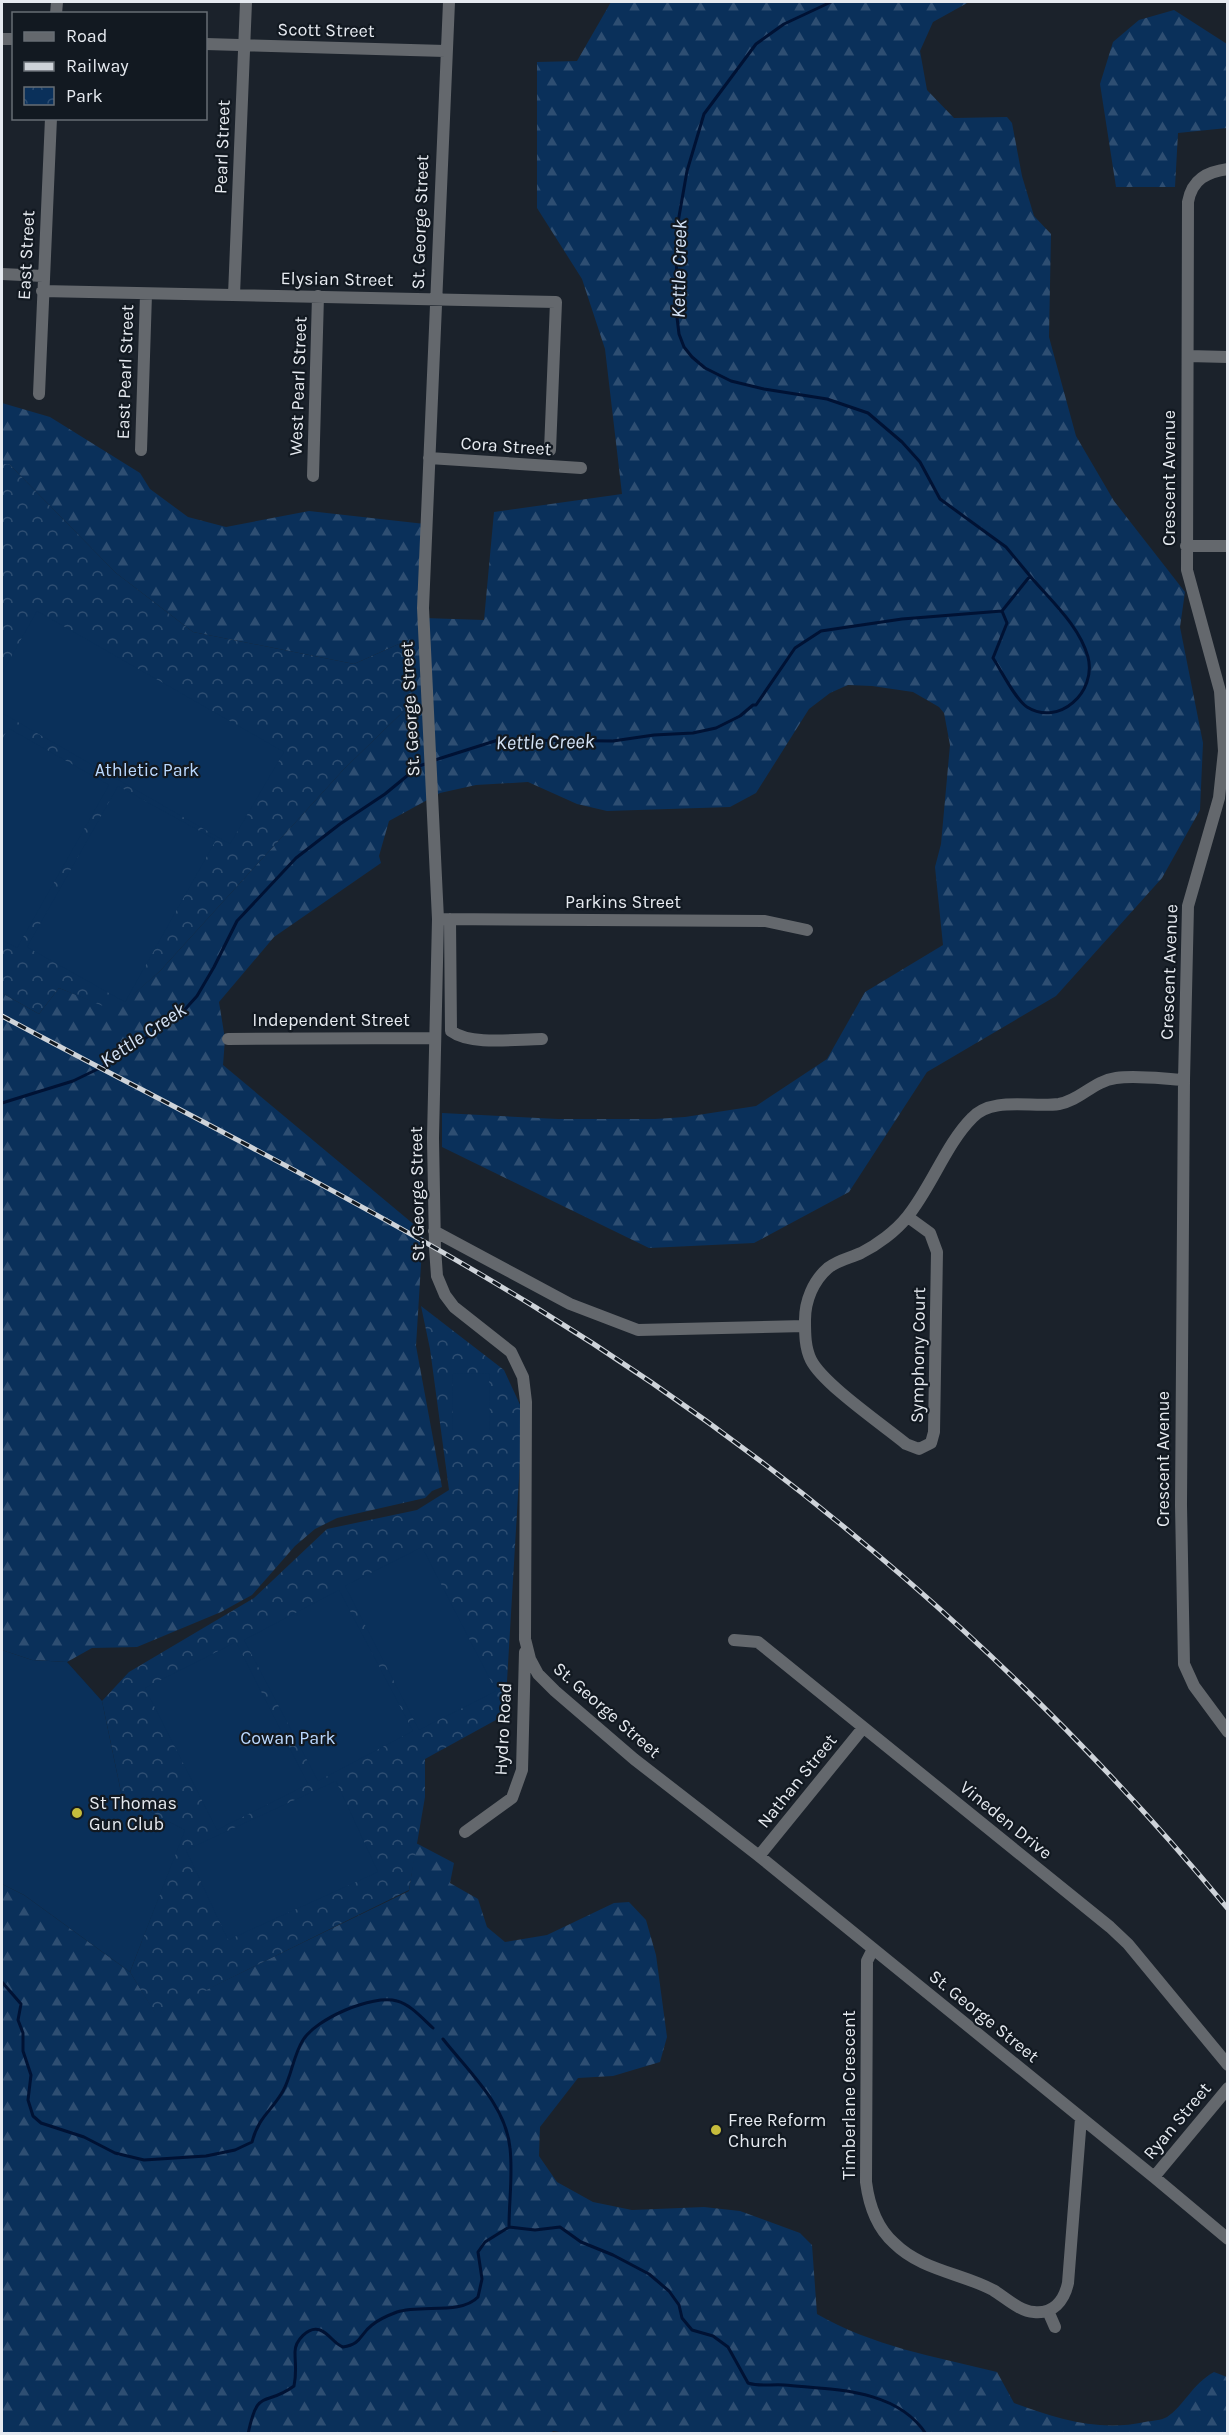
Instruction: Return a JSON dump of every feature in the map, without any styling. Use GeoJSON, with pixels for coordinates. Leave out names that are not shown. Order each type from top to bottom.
{"type":"FeatureCollection","features":[{"type":"Feature","properties":{"kind":"street","name":"Pearl Street"},"geometry":{"type":"LineString","coordinates":[[234,295],[246,2]]}},
{"type":"Feature","properties":{"kind":"street","name":"St. George Street"},"geometry":{"type":"LineString","coordinates":[[449,2],[445,51],[423,608],[434,802],[444,919],[435,1038],[436,1272],[445,1295],[454,1307],[506,1347],[518,1362],[523,1377],[526,1402],[525,1639],[530,1659],[548,1686],[634,1759],[759,1856],[1155,2177],[1227,2239]]}},
{"type":"Feature","properties":{"kind":"street","name":"Scott Street"},"geometry":{"type":"LineString","coordinates":[[207,44],[445,51]]}},
{"type":"Feature","properties":{"kind":"street","name":"East Street"},"geometry":{"type":"LineString","coordinates":[[39,394],[51,120]]}},
{"type":"Feature","properties":{"kind":"street","name":"Crescent Avenue"},"geometry":{"type":"LineString","coordinates":[[1227,169],[1214,171],[1200,178],[1192,188],[1188,201],[1186,546],[1188,579],[1222,702],[1224,751],[1219,798],[1188,906],[1184,1080],[1181,1505],[1184,1664],[1194,1686],[1227,1732]]}},
{"type":"Feature","properties":{"kind":"street"},"geometry":{"type":"LineString","coordinates":[[2,274],[43,276]]}},
{"type":"Feature","properties":{"kind":"street","name":"Elysian Street"},"geometry":{"type":"LineString","coordinates":[[42,291],[556,302],[550,450]]}},
{"type":"Feature","properties":{"kind":"street","name":"East Pearl Street"},"geometry":{"type":"LineString","coordinates":[[141,450],[146,294]]}},
{"type":"Feature","properties":{"kind":"street","name":"West Pearl Street"},"geometry":{"type":"LineString","coordinates":[[313,476],[318,296]]}},
{"type":"Feature","properties":{"kind":"street"},"geometry":{"type":"LineString","coordinates":[[1188,356],[1227,357]]}},
{"type":"Feature","properties":{"kind":"street","name":"Cora Street"},"geometry":{"type":"LineString","coordinates":[[429,458],[549,468],[580,468]]}},
{"type":"Feature","properties":{"kind":"street"},"geometry":{"type":"LineString","coordinates":[[1186,546],[1227,546]]}},
{"type":"Feature","properties":{"kind":"street"},"geometry":{"type":"LineString","coordinates":[[444,919],[451,1031],[460,1038],[542,1039]]}},
{"type":"Feature","properties":{"kind":"street","name":"Parkins Street"},"geometry":{"type":"LineString","coordinates":[[444,919],[765,921],[807,930]]}},
{"type":"Feature","properties":{"kind":"street","name":"Independent Street"},"geometry":{"type":"LineString","coordinates":[[228,1039],[435,1038]]}},
{"type":"Feature","properties":{"kind":"street","name":"Symphony Court"},"geometry":{"type":"LineString","coordinates":[[908,1217],[930,1233],[937,1252],[934,1432],[931,1443],[919,1449],[910,1446],[825,1378],[811,1360],[807,1350],[805,1326],[808,1300],[812,1289],[824,1272],[837,1262],[868,1249],[908,1217],[964,1128],[980,1111],[1003,1105],[1046,1106],[1065,1103],[1080,1096],[1093,1085],[1114,1078],[1184,1080]]}},
{"type":"Feature","properties":{"kind":"street"},"geometry":{"type":"LineString","coordinates":[[435,1231],[570,1304],[638,1330],[805,1326]]}},
{"type":"Feature","properties":{"kind":"street","name":"Hydro Road"},"geometry":{"type":"LineString","coordinates":[[465,1832],[507,1802],[516,1792],[522,1770],[525,1639]]}},
{"type":"Feature","properties":{"kind":"street","name":"Vineden Drive"},"geometry":{"type":"LineString","coordinates":[[734,1640],[758,1642],[1110,1927],[1128,1944],[1227,2065]]}},
{"type":"Feature","properties":{"kind":"street","name":"Nathan Street"},"geometry":{"type":"LineString","coordinates":[[759,1856],[863,1728]]}},
{"type":"Feature","properties":{"kind":"street","name":"Timberlane Crescent"},"geometry":{"type":"LineString","coordinates":[[873,1949],[867,1961],[866,2163],[868,2195],[876,2218],[886,2236],[912,2257],[983,2285],[1032,2312],[1048,2311]]}},
{"type":"Feature","properties":{"kind":"street","name":"Ryan Street"},"geometry":{"type":"LineString","coordinates":[[1155,2177],[1227,2088]]}},
{"type":"Feature","properties":{"kind":"street"},"geometry":{"type":"LineString","coordinates":[[1055,2327],[1048,2311],[1059,2305],[1066,2293],[1068,2283],[1081,2118]]}},
{"type":"Feature","properties":{"kind":"green space"},"geometry":{"type":"Polygon","coordinates":[[[611,2],[969,2],[933,22],[920,51],[927,90],[954,118],[1007,117],[1012,123],[1022,176],[1034,216],[1051,234],[1049,337],[1076,436],[1114,501],[1185,592],[1180,627],[1203,743],[1200,810],[1162,878],[1056,996],[927,1072],[849,1192],[754,1243],[649,1248],[442,1147],[442,1113],[558,1119],[685,1117],[756,1106],[827,1059],[865,992],[943,945],[935,867],[941,844],[950,745],[944,713],[939,707],[913,692],[848,685],[830,693],[809,709],[756,793],[730,807],[607,811],[577,804],[528,782],[476,785],[440,793],[389,821],[379,856],[381,863],[274,937],[219,1002],[225,1039],[223,1065],[423,1232],[416,1346],[442,1487],[432,1491],[425,1498],[337,1518],[315,1529],[295,1546],[252,1595],[221,1612],[137,1647],[92,1648],[67,1662],[32,1660],[2,1650],[2,993],[39,1014],[59,988],[115,1010],[160,971],[344,769],[412,703],[410,639],[354,664],[193,632],[116,573],[9,464],[2,464],[2,403],[50,417],[140,473],[150,489],[188,517],[226,527],[309,511],[425,524],[424,618],[484,620],[494,512],[622,494],[605,349],[582,279],[537,208],[537,62],[577,61],[611,2]]]}},
{"type":"Feature","properties":{"kind":"green space"},"geometry":{"type":"Polygon","coordinates":[[[1174,10],[1227,44],[1227,128],[1178,133],[1175,187],[1116,187],[1100,84],[1113,42],[1139,20],[1174,10]]]}},
{"type":"Feature","properties":{"kind":"green space","name":"Athletic Park"},"geometry":{"type":"Polygon","coordinates":[[[2,464],[9,464],[116,573],[193,632],[354,664],[410,639],[412,703],[344,769],[160,971],[115,1011],[59,988],[39,1014],[2,993],[2,464]]]}},
{"type":"Feature","properties":{"kind":"green space"},"geometry":{"type":"Polygon","coordinates":[[[37,611],[284,752],[230,844],[2,713],[2,673],[37,611]]]}},
{"type":"Feature","properties":{"kind":"green space"},"geometry":{"type":"Polygon","coordinates":[[[8,728],[109,785],[17,948],[2,940],[2,740],[8,728]]]}},
{"type":"Feature","properties":{"kind":"green space"},"geometry":{"type":"Polygon","coordinates":[[[118,786],[216,840],[125,1002],[27,947],[118,786]]]}},
{"type":"Feature","properties":{"kind":"green space","name":"Cowan Park"},"geometry":{"type":"Polygon","coordinates":[[[421,1306],[504,1370],[523,1411],[505,1715],[425,1759],[425,1797],[409,1890],[156,2015],[130,1972],[184,1830],[122,1797],[102,1701],[129,1672],[254,1598],[327,1529],[417,1510],[449,1490],[430,1349],[421,1306]]]}},
{"type":"Feature","properties":{"kind":"green space"},"geometry":{"type":"Polygon","coordinates":[[[489,1373],[490,1430],[453,1430],[452,1374],[489,1373]]]}},
{"type":"Feature","properties":{"kind":"green space"},"geometry":{"type":"Polygon","coordinates":[[[422,1547],[496,1691],[419,1730],[345,1586],[422,1547]]]}},
{"type":"Feature","properties":{"kind":"green space"},"geometry":{"type":"Polygon","coordinates":[[[339,1590],[413,1731],[318,1781],[244,1640],[339,1590]]]}},
{"type":"Feature","properties":{"kind":"green space"},"geometry":{"type":"Polygon","coordinates":[[[236,1642],[308,1784],[217,1830],[145,1688],[236,1642]]]}},
{"type":"Feature","properties":{"kind":"green space","name":"St Thomas Gun Club"},"geometry":{"type":"Polygon","coordinates":[[[2,1650],[32,1660],[67,1662],[102,1701],[122,1797],[185,1830],[130,1972],[24,1895],[2,1884],[2,1650]]]}},
{"type":"Feature","properties":{"kind":"green space"},"geometry":{"type":"Polygon","coordinates":[[[336,1781],[378,1872],[228,1940],[186,1850],[336,1781]]]}},
{"type":"Feature","properties":{"kind":"green space"},"geometry":{"type":"Polygon","coordinates":[[[416,1843],[454,1863],[450,1883],[478,1899],[487,1927],[505,1942],[547,1935],[614,1903],[629,1902],[646,1920],[656,1955],[667,2037],[660,2062],[613,2076],[578,2078],[540,2127],[539,2156],[557,2182],[593,2202],[632,2210],[704,2207],[740,2211],[800,2233],[812,2245],[817,2314],[882,2342],[997,2372],[1014,2403],[1062,2419],[1111,2426],[1159,2420],[1173,2412],[1206,2377],[1214,2372],[1227,2377],[1227,2433],[573,2434],[553,2431],[550,2434],[2,2433],[2,1884],[24,1895],[130,1972],[156,2014],[409,1891],[416,1843]]]}},
{"type":"Feature","properties":{"kind":"waterway","name":"Kettle Creek"},"geometry":{"type":"LineString","coordinates":[[435,760],[498,740],[613,741],[654,735],[693,733],[716,728],[756,705],[795,648],[821,631],[902,619],[1002,611],[1030,576],[1006,547],[940,499],[920,462],[902,442],[868,413],[827,399],[731,381],[705,368],[692,357],[684,347],[679,334],[676,309],[677,228],[687,171],[704,114],[756,44],[784,24],[831,2]]}},
{"type":"Feature","properties":{"kind":"waterway","name":"Kettle Creek"},"geometry":{"type":"LineString","coordinates":[[1002,611],[1007,623],[993,658],[1018,698],[1027,707],[1039,712],[1051,713],[1073,703],[1087,682],[1088,657],[1084,645],[1071,624],[1030,576]]}},
{"type":"Feature","properties":{"kind":"waterway","name":"Kettle Creek"},"geometry":{"type":"LineString","coordinates":[[2,1103],[73,1081],[102,1067],[179,1016],[197,996],[237,921],[296,858],[340,824],[385,794],[419,766],[428,763]]}},
{"type":"Feature","properties":{"kind":"waterway"},"geometry":{"type":"LineString","coordinates":[[2,1982],[21,2004],[18,2020],[23,2033],[23,2051],[31,2075],[28,2100],[33,2116],[41,2123],[84,2137],[115,2153],[144,2160],[206,2156],[235,2150],[252,2142],[262,2120],[283,2091],[303,2040],[320,2024],[346,2010],[374,2001],[397,2001],[411,2008],[433,2028]]}},
{"type":"Feature","properties":{"kind":"waterway"},"geometry":{"type":"LineString","coordinates":[[443,2039],[494,2103],[507,2132],[511,2168],[509,2227]]}},
{"type":"Feature","properties":{"kind":"waterway"},"geometry":{"type":"LineString","coordinates":[[248,2434],[255,2409],[259,2404],[294,2386],[295,2352],[300,2339],[307,2332],[320,2330],[343,2347],[349,2346],[360,2339],[374,2323],[397,2312],[451,2308],[471,2302],[478,2297],[482,2279],[478,2252],[485,2242],[509,2227],[535,2230],[560,2227],[581,2242],[613,2255],[649,2274],[669,2291],[679,2305],[682,2318],[692,2330],[713,2336],[728,2347],[748,2383],[823,2388],[862,2394],[898,2408],[913,2419],[926,2434]]}},
{"type":"Feature","properties":{"kind":"railway"},"geometry":{"type":"LineString","coordinates":[[2,1016],[337,1193],[470,1268],[632,1369],[726,1435],[817,1505],[906,1579],[991,1657],[1074,1737],[1153,1822],[1228,1909]]}},
{"type":"Feature","properties":{"kind":"place","name":"St Thomas Gun Club"},"geometry":{"type":"Point","coordinates":[77,1813]}},
{"type":"Feature","properties":{"kind":"place","name":"Free Reform Church"},"geometry":{"type":"Point","coordinates":[716,2130]}}]}
